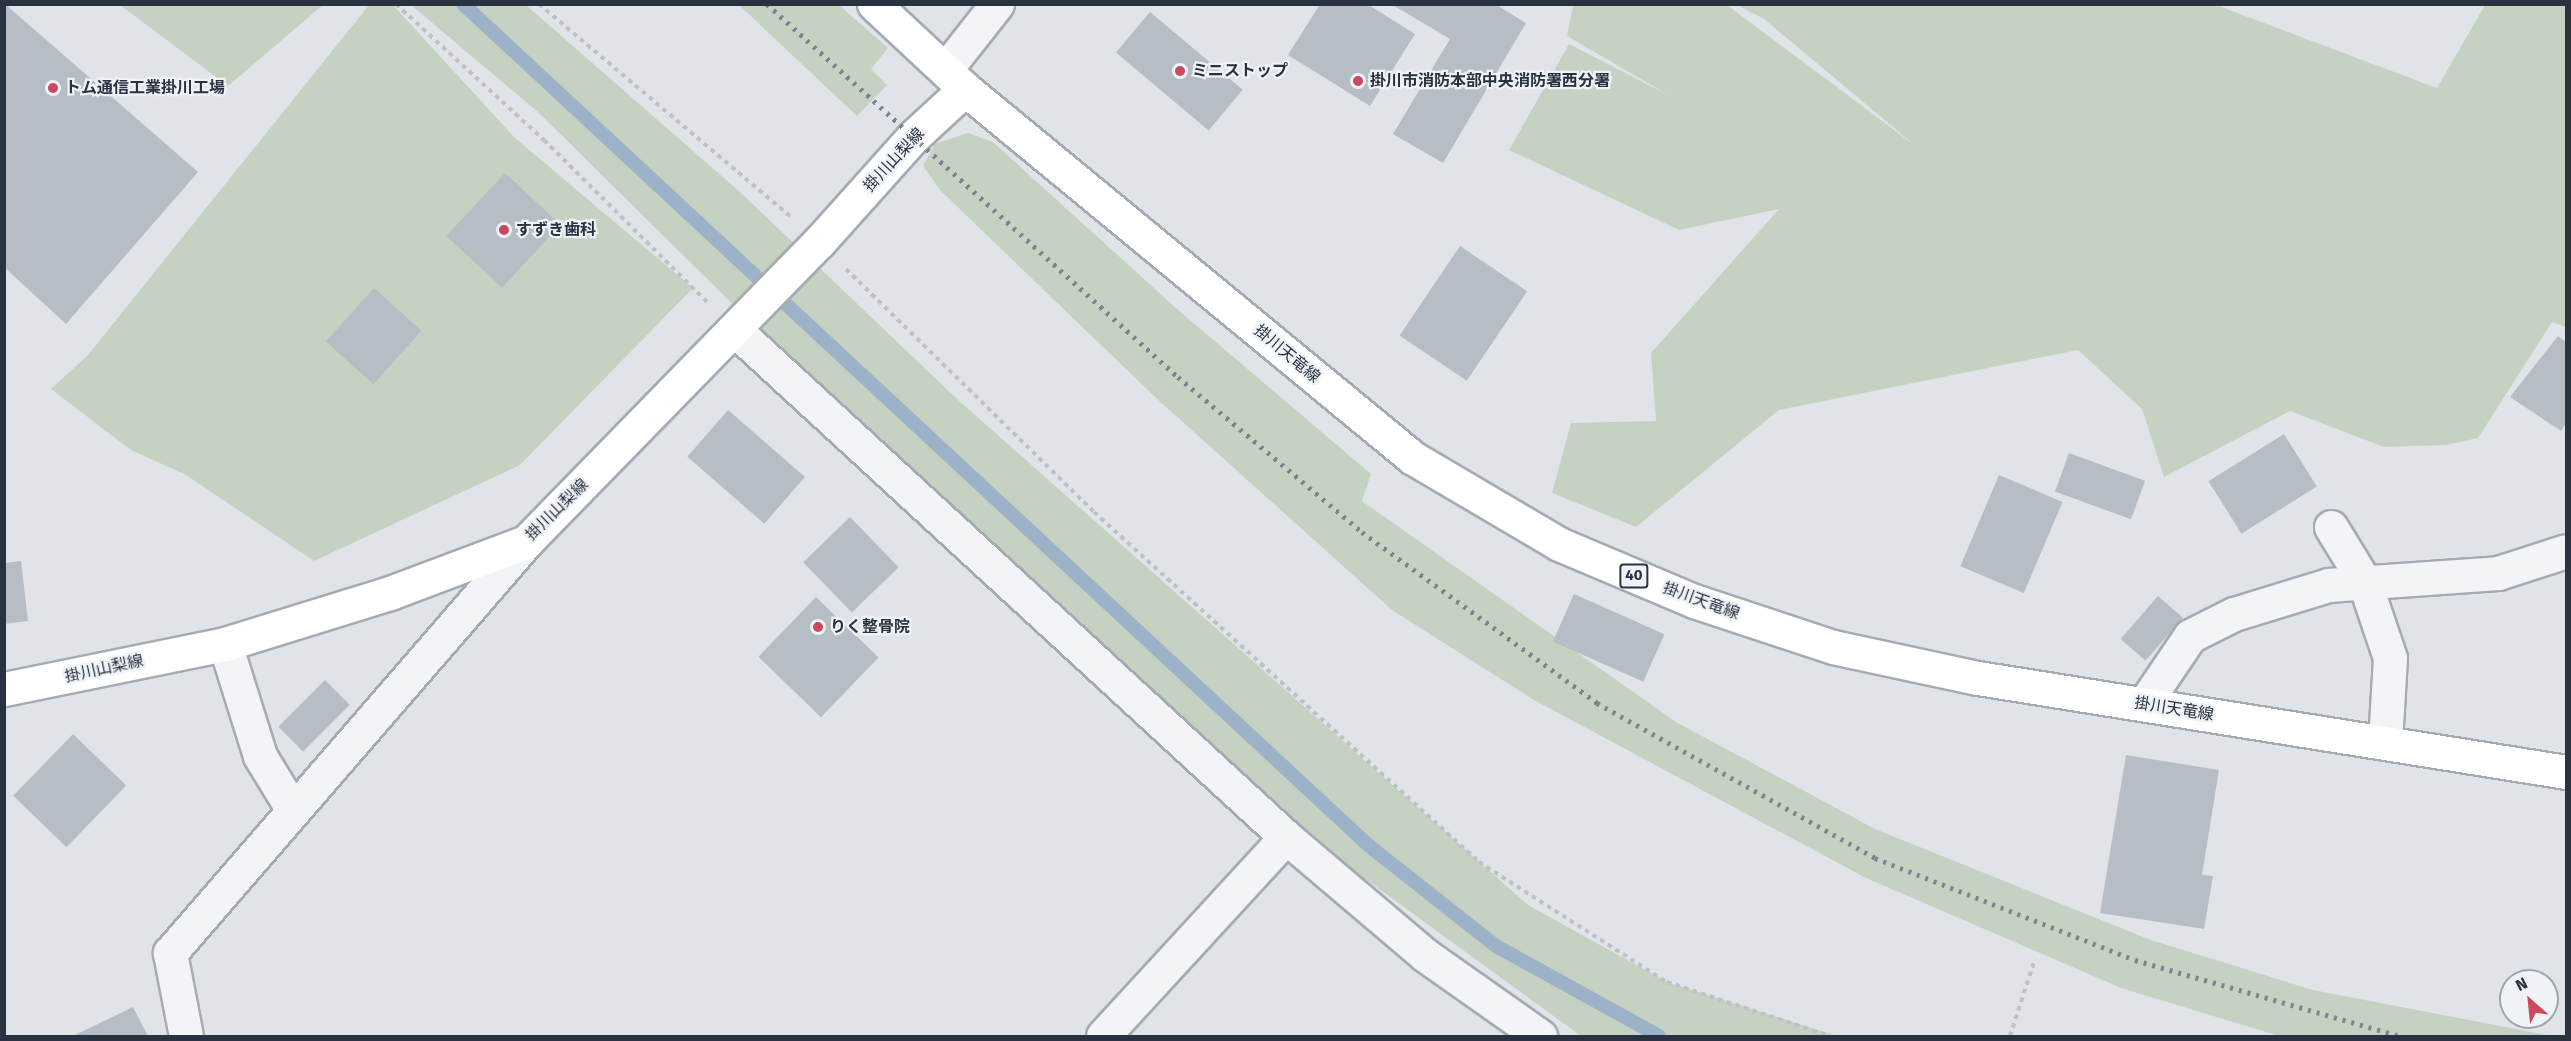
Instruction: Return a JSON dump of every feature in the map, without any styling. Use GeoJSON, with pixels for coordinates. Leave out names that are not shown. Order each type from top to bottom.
{"type":"FeatureCollection","features":[{"type":"Feature","properties":{"kind":"main road","name":"掛川天竜線"},"geometry":{"type":"LineString","coordinates":[[874,4],[955,80],[1413,458],[1558,543],[1694,601],[1833,647],[1978,678],[2566,772]]}},
{"type":"Feature","properties":{"kind":"main road","name":"掛川山梨線"},"geometry":{"type":"LineString","coordinates":[[4,689],[225,644],[390,592],[526,542],[816,245],[913,137],[955,80]]}},
{"type":"Feature","properties":{"kind":"street"},"geometry":{"type":"LineString","coordinates":[[955,80],[997,4]]}},
{"type":"Feature","properties":{"kind":"street"},"geometry":{"type":"LineString","coordinates":[[739,325],[1286,837],[1425,955],[1540,1036]]}},
{"type":"Feature","properties":{"kind":"street"},"geometry":{"type":"LineString","coordinates":[[2331,527],[2364,581],[2390,658],[2385,743]]}},
{"type":"Feature","properties":{"kind":"street"},"geometry":{"type":"LineString","coordinates":[[186,1036],[170,953],[526,542]]}},
{"type":"Feature","properties":{"kind":"street"},"geometry":{"type":"LineString","coordinates":[[2144,704],[2190,636],[2244,611],[2328,585],[2498,573],[2566,550]]}},
{"type":"Feature","properties":{"kind":"street"},"geometry":{"type":"LineString","coordinates":[[225,644],[260,756],[293,810]]}},
{"type":"Feature","properties":{"kind":"street"},"geometry":{"type":"LineString","coordinates":[[1103,1036],[1286,837]]}},
{"type":"Feature","properties":{"kind":"path"},"geometry":{"type":"LineString","coordinates":[[396,4],[544,140],[739,325]]}},
{"type":"Feature","properties":{"kind":"path"},"geometry":{"type":"LineString","coordinates":[[539,4],[734,164],[1094,512],[1479,862],[1667,982],[1829,1036]]}},
{"type":"Feature","properties":{"kind":"path"},"geometry":{"type":"LineString","coordinates":[[2010,1036],[2035,959]]}},
{"type":"Feature","properties":{"kind":"green space"},"geometry":{"type":"Polygon","coordinates":[[[120,5],[323,5],[228,86],[120,5]]]}},
{"type":"Feature","properties":{"kind":"green space"},"geometry":{"type":"Polygon","coordinates":[[[369,5],[393,5],[515,138],[693,288],[520,465],[314,561],[186,475],[131,450],[51,389],[88,355],[369,5]]]}},
{"type":"Feature","properties":{"kind":"green space"},"geometry":{"type":"Polygon","coordinates":[[[411,5],[526,5],[740,192],[956,398],[1528,905],[1667,982],[1837,1036],[1581,1036],[1301,832],[772,343],[539,113],[411,5]]]}},
{"type":"Feature","properties":{"kind":"green space"},"geometry":{"type":"Polygon","coordinates":[[[739,5],[839,5],[888,48],[871,69],[887,85],[857,116],[739,5]]]}},
{"type":"Feature","properties":{"kind":"green space"},"geometry":{"type":"Polygon","coordinates":[[[1573,5],[1727,5],[1917,147],[1764,19],[1737,5],[2216,5],[2437,88],[2485,5],[2566,5],[2566,327],[2552,322],[2478,438],[2446,445],[2384,447],[2290,411],[2164,477],[2142,409],[2078,350],[1779,410],[1636,527],[1552,493],[1571,423],[1656,421],[1651,353],[1779,209],[1679,230],[1509,150],[1569,44],[1670,96],[1567,36],[1573,5]]]}},
{"type":"Feature","properties":{"kind":"green space"},"geometry":{"type":"Polygon","coordinates":[[[968,133],[993,142],[1177,309],[1371,474],[1362,501],[1676,722],[1875,829],[2151,940],[2313,990],[2499,1026],[2499,1029],[2516,1029],[2552,1036],[2279,1036],[2121,988],[1866,878],[1534,700],[1392,610],[1155,397],[941,191],[923,166],[935,144],[968,133]]]}},
{"type":"Feature","properties":{"kind":"building","name":"トム通信工業掛川工場"},"geometry":{"type":"Polygon","coordinates":[[[5,4],[198,172],[66,324],[4,267],[5,4]]]}},
{"type":"Feature","properties":{"kind":"building","name":"掛川市消防本部中央消防署西分署"},"geometry":{"type":"Polygon","coordinates":[[[1320,4],[1367,4],[1415,34],[1370,106],[1288,55],[1320,4]]]}},
{"type":"Feature","properties":{"kind":"building"},"geometry":{"type":"Polygon","coordinates":[[[1391,4],[1495,4],[1526,23],[1443,163],[1393,134],[1450,39],[1391,4]]]}},
{"type":"Feature","properties":{"kind":"building","name":"ミニストップ"},"geometry":{"type":"Polygon","coordinates":[[[1150,12],[1243,90],[1209,130],[1116,53],[1150,12]]]}},
{"type":"Feature","properties":{"kind":"building","name":"すずき歯科"},"geometry":{"type":"Polygon","coordinates":[[[505,173],[561,225],[502,288],[446,236],[505,173]]]}},
{"type":"Feature","properties":{"kind":"building"},"geometry":{"type":"Polygon","coordinates":[[[1460,246],[1527,291],[1467,381],[1400,336],[1460,246]]]}},
{"type":"Feature","properties":{"kind":"building"},"geometry":{"type":"Polygon","coordinates":[[[374,288],[422,331],[373,384],[326,342],[374,288]]]}},
{"type":"Feature","properties":{"kind":"building"},"geometry":{"type":"Polygon","coordinates":[[[2558,336],[2566,342],[2566,423],[2561,431],[2510,397],[2558,336]]]}},
{"type":"Feature","properties":{"kind":"building"},"geometry":{"type":"Polygon","coordinates":[[[728,410],[805,477],[764,524],[687,457],[728,410]]]}},
{"type":"Feature","properties":{"kind":"building"},"geometry":{"type":"Polygon","coordinates":[[[2284,434],[2317,487],[2241,534],[2209,481],[2284,434]]]}},
{"type":"Feature","properties":{"kind":"building"},"geometry":{"type":"Polygon","coordinates":[[[2069,453],[2145,481],[2131,519],[2055,492],[2069,453]]]}},
{"type":"Feature","properties":{"kind":"building"},"geometry":{"type":"Polygon","coordinates":[[[1999,475],[2063,502],[2024,593],[1960,566],[1999,475]]]}},
{"type":"Feature","properties":{"kind":"building"},"geometry":{"type":"Polygon","coordinates":[[[850,517],[899,567],[852,613],[803,562],[850,517]]]}},
{"type":"Feature","properties":{"kind":"building"},"geometry":{"type":"Polygon","coordinates":[[[21,561],[28,621],[4,624],[4,563],[21,561]]]}},
{"type":"Feature","properties":{"kind":"building"},"geometry":{"type":"Polygon","coordinates":[[[1574,594],[1664,634],[1643,682],[1553,642],[1574,594]]]}},
{"type":"Feature","properties":{"kind":"building"},"geometry":{"type":"Polygon","coordinates":[[[2158,596],[2183,618],[2146,661],[2121,639],[2158,596]]]}},
{"type":"Feature","properties":{"kind":"building","name":"りく整骨院"},"geometry":{"type":"Polygon","coordinates":[[[816,597],[879,657],[821,717],[758,657],[816,597]]]}},
{"type":"Feature","properties":{"kind":"building"},"geometry":{"type":"Polygon","coordinates":[[[325,680],[350,705],[303,751],[278,727],[325,680]]]}},
{"type":"Feature","properties":{"kind":"building"},"geometry":{"type":"Polygon","coordinates":[[[73,734],[126,785],[66,847],[13,796],[73,734]]]}},
{"type":"Feature","properties":{"kind":"building"},"geometry":{"type":"Polygon","coordinates":[[[2126,755],[2219,770],[2202,875],[2213,876],[2204,929],[2100,913],[2126,755]]]}},
{"type":"Feature","properties":{"kind":"building"},"geometry":{"type":"Polygon","coordinates":[[[133,1007],[148,1036],[73,1036],[133,1007]]]}},
{"type":"Feature","properties":{"kind":"waterway"},"geometry":{"type":"LineString","coordinates":[[463,4],[1368,845],[1496,946],[1659,1036]]}},
{"type":"Feature","properties":{"kind":"railway"},"geometry":{"type":"LineString","coordinates":[[767,4],[1178,377],[1362,532],[1597,703],[1875,858],[2135,960],[2400,1036]]}},
{"type":"Feature","properties":{"kind":"place","name":"ミニストップ"},"geometry":{"type":"Point","coordinates":[1180,71]}},
{"type":"Feature","properties":{"kind":"place","name":"掛川市消防本部中央消防署西分署"},"geometry":{"type":"Point","coordinates":[1358,81]}},
{"type":"Feature","properties":{"kind":"place","name":"トム通信工業掛川工場"},"geometry":{"type":"Point","coordinates":[53,88]}},
{"type":"Feature","properties":{"kind":"place","name":"すずき歯科"},"geometry":{"type":"Point","coordinates":[504,230]}},
{"type":"Feature","properties":{"kind":"place","name":"りく整骨院"},"geometry":{"type":"Point","coordinates":[818,627]}}]}
